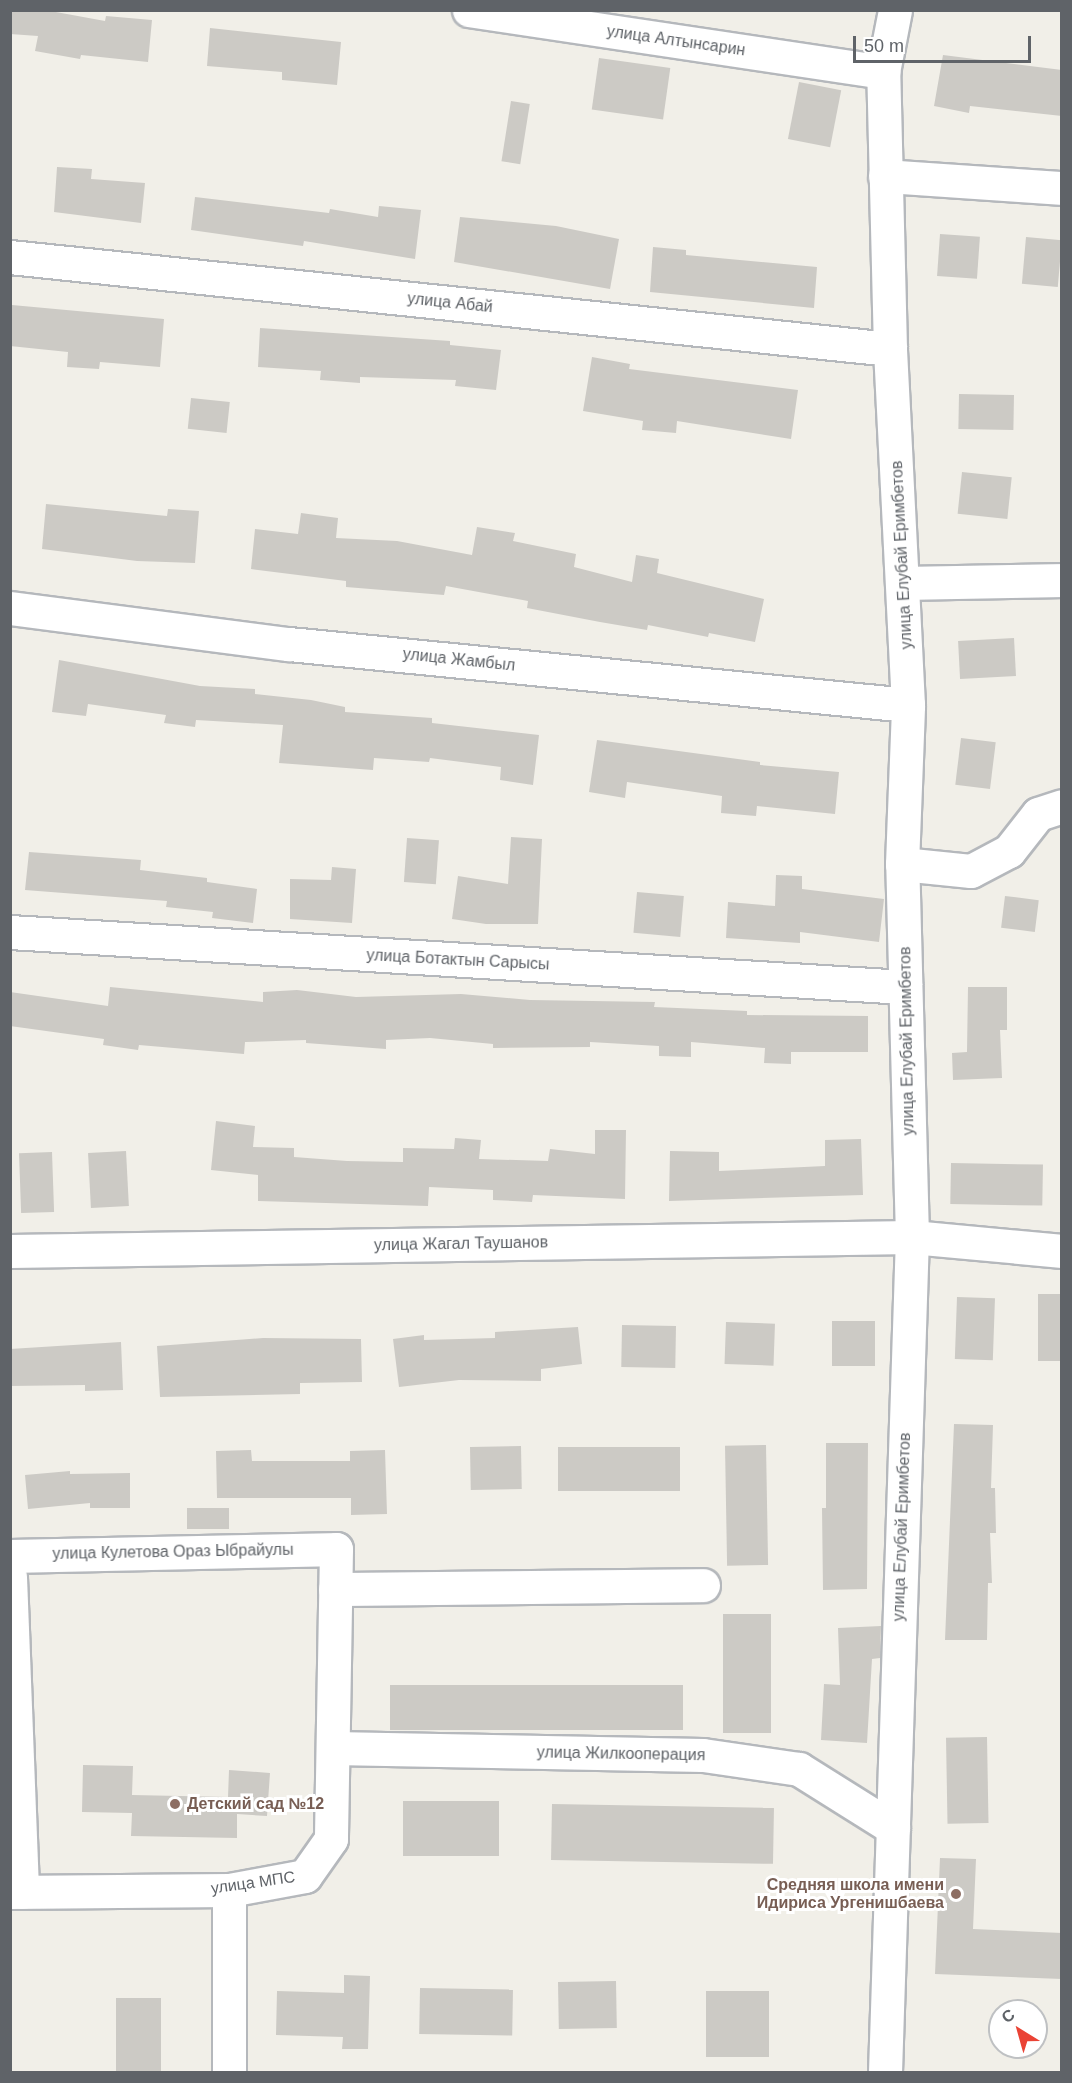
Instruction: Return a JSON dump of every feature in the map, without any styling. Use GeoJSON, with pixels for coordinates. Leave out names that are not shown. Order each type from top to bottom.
{"type":"FeatureCollection","features":[{"type":"Feature","properties":{"kind":"street","name":"улица Алтынсарин"},"geometry":{"type":"LineString","coordinates":[[469,10],[883,72]]}},
{"type":"Feature","properties":{"kind":"street","name":"улица Елубай Еримбетов"},"geometry":{"type":"LineString","coordinates":[[885,2073],[912,1237],[902,864],[908,705],[905,583],[890,349],[883,72],[895,10]]}},
{"type":"Feature","properties":{"kind":"street"},"geometry":{"type":"LineString","coordinates":[[885,176],[1062,188]]}},
{"type":"Feature","properties":{"kind":"street","name":"улица Абай"},"geometry":{"type":"LineString","coordinates":[[10,257],[890,349]]}},
{"type":"Feature","properties":{"kind":"street"},"geometry":{"type":"LineString","coordinates":[[905,583],[1062,580]]}},
{"type":"Feature","properties":{"kind":"street","name":"улица Жамбыл"},"geometry":{"type":"LineString","coordinates":[[10,608],[289,644],[908,705]]}},
{"type":"Feature","properties":{"kind":"street"},"geometry":{"type":"LineString","coordinates":[[902,864],[971,871],[1008,851],[1038,814],[1062,806]]}},
{"type":"Feature","properties":{"kind":"street","name":"улица Ботактын Сарысы"},"geometry":{"type":"LineString","coordinates":[[10,932],[905,987]]}},
{"type":"Feature","properties":{"kind":"street","name":"улица Жагал Таушанов"},"geometry":{"type":"LineString","coordinates":[[10,1251],[912,1237],[1062,1251]]}},
{"type":"Feature","properties":{"kind":"street","name":"улица Кулетова Ораз Ыбрайулы"},"geometry":{"type":"LineString","coordinates":[[10,1556],[336,1549]]}},
{"type":"Feature","properties":{"kind":"street","name":"улица МПС"},"geometry":{"type":"LineString","coordinates":[[16,1892],[229,1890],[305,1876],[331,1839],[336,1549]]}},
{"type":"Feature","properties":{"kind":"street"},"geometry":{"type":"LineString","coordinates":[[10,1577],[16,1892]]}},
{"type":"Feature","properties":{"kind":"street"},"geometry":{"type":"LineString","coordinates":[[335,1589],[703,1585]]}},
{"type":"Feature","properties":{"kind":"street","name":"улица Жилкооперация"},"geometry":{"type":"LineString","coordinates":[[333,1748],[713,1756],[799,1769],[892,1828]]}},
{"type":"Feature","properties":{"kind":"street"},"geometry":{"type":"LineString","coordinates":[[229,1890],[229,2073]]}},
{"type":"Feature","properties":{"kind":"building"},"geometry":{"type":"Polygon","coordinates":[[[10,10],[45,10],[105,21],[106,16],[152,20],[148,62],[81,55],[80,59],[35,51],[38,36],[10,34],[10,10]]]}},
{"type":"Feature","properties":{"kind":"building"},"geometry":{"type":"Polygon","coordinates":[[[210,28],[341,42],[337,85],[282,80],[282,72],[207,66],[210,28]]]}},
{"type":"Feature","properties":{"kind":"building"},"geometry":{"type":"Polygon","coordinates":[[[943,55],[1062,70],[1062,116],[970,106],[969,113],[934,106],[943,55]]]}},
{"type":"Feature","properties":{"kind":"building"},"geometry":{"type":"Polygon","coordinates":[[[599,58],[670,68],[663,120],[592,109],[599,58]]]}},
{"type":"Feature","properties":{"kind":"building"},"geometry":{"type":"Polygon","coordinates":[[[799,82],[841,90],[830,147],[788,139],[799,82]]]}},
{"type":"Feature","properties":{"kind":"building"},"geometry":{"type":"Polygon","coordinates":[[[511,101],[530,104],[520,164],[501,161],[511,101]]]}},
{"type":"Feature","properties":{"kind":"building"},"geometry":{"type":"Polygon","coordinates":[[[57,167],[92,169],[91,179],[145,183],[141,223],[54,212],[57,167]]]}},
{"type":"Feature","properties":{"kind":"building"},"geometry":{"type":"Polygon","coordinates":[[[195,197],[329,213],[330,209],[378,217],[379,206],[421,210],[415,259],[304,241],[303,246],[191,230],[195,197]]]}},
{"type":"Feature","properties":{"kind":"building"},"geometry":{"type":"Polygon","coordinates":[[[460,217],[556,226],[619,239],[610,289],[454,262],[460,217]]]}},
{"type":"Feature","properties":{"kind":"building"},"geometry":{"type":"Polygon","coordinates":[[[940,234],[980,237],[977,279],[937,276],[940,234]]]}},
{"type":"Feature","properties":{"kind":"building"},"geometry":{"type":"Polygon","coordinates":[[[1026,237],[1062,240],[1058,287],[1022,284],[1026,237]]]}},
{"type":"Feature","properties":{"kind":"building"},"geometry":{"type":"Polygon","coordinates":[[[653,247],[686,250],[686,255],[817,267],[814,308],[650,292],[653,247]]]}},
{"type":"Feature","properties":{"kind":"building"},"geometry":{"type":"Polygon","coordinates":[[[12,305],[164,319],[160,367],[100,362],[99,369],[67,367],[68,352],[10,346],[12,305]]]}},
{"type":"Feature","properties":{"kind":"building"},"geometry":{"type":"Polygon","coordinates":[[[260,328],[450,341],[450,345],[501,350],[496,390],[455,386],[456,380],[360,377],[360,383],[320,380],[321,371],[258,367],[260,328]]]}},
{"type":"Feature","properties":{"kind":"building"},"geometry":{"type":"Polygon","coordinates":[[[592,357],[630,364],[629,369],[798,390],[791,439],[677,421],[676,433],[642,430],[643,421],[583,411],[592,357]]]}},
{"type":"Feature","properties":{"kind":"building"},"geometry":{"type":"Polygon","coordinates":[[[959,394],[1014,395],[1013,430],[958,429],[959,394]]]}},
{"type":"Feature","properties":{"kind":"building"},"geometry":{"type":"Polygon","coordinates":[[[191,398],[230,402],[227,433],[188,429],[191,398]]]}},
{"type":"Feature","properties":{"kind":"building"},"geometry":{"type":"Polygon","coordinates":[[[962,472],[1012,477],[1007,519],[958,514],[962,472]]]}},
{"type":"Feature","properties":{"kind":"building"},"geometry":{"type":"Polygon","coordinates":[[[46,504],[167,516],[168,509],[199,511],[195,563],[137,561],[42,549],[46,504]]]}},
{"type":"Feature","properties":{"kind":"building"},"geometry":{"type":"Polygon","coordinates":[[[301,513],[338,518],[336,538],[397,541],[472,555],[477,527],[515,533],[513,541],[576,554],[574,567],[632,582],[636,555],[659,559],[657,573],[764,599],[755,642],[709,633],[708,637],[648,625],[647,630],[600,622],[527,608],[528,601],[446,586],[444,595],[346,587],[346,581],[251,569],[255,529],[298,534],[301,513]]]}},
{"type":"Feature","properties":{"kind":"building"},"geometry":{"type":"Polygon","coordinates":[[[1014,638],[1016,676],[960,679],[958,641],[1014,638]]]}},
{"type":"Feature","properties":{"kind":"building"},"geometry":{"type":"Polygon","coordinates":[[[59,660],[200,686],[255,689],[255,694],[311,700],[345,707],[345,712],[432,718],[432,723],[539,735],[533,785],[500,780],[501,767],[430,758],[429,762],[374,758],[373,770],[279,763],[283,725],[196,720],[195,727],[164,723],[166,715],[88,704],[86,716],[52,712],[59,660]]]}},
{"type":"Feature","properties":{"kind":"building"},"geometry":{"type":"Polygon","coordinates":[[[961,738],[996,742],[990,789],[955,785],[961,738]]]}},
{"type":"Feature","properties":{"kind":"building"},"geometry":{"type":"Polygon","coordinates":[[[597,740],[760,762],[760,765],[839,772],[835,814],[757,806],[756,816],[721,813],[722,796],[627,782],[625,798],[589,792],[597,740]]]}},
{"type":"Feature","properties":{"kind":"building"},"geometry":{"type":"Polygon","coordinates":[[[511,837],[542,839],[538,924],[486,924],[452,919],[458,876],[508,884],[511,837]]]}},
{"type":"Feature","properties":{"kind":"building"},"geometry":{"type":"Polygon","coordinates":[[[407,838],[439,840],[436,884],[404,882],[407,838]]]}},
{"type":"Feature","properties":{"kind":"building"},"geometry":{"type":"Polygon","coordinates":[[[29,852],[141,860],[140,870],[207,878],[207,882],[257,889],[253,923],[212,918],[213,912],[166,907],[167,901],[25,890],[29,852]]]}},
{"type":"Feature","properties":{"kind":"building"},"geometry":{"type":"Polygon","coordinates":[[[332,867],[356,869],[352,923],[290,919],[290,879],[331,880],[332,867]]]}},
{"type":"Feature","properties":{"kind":"building"},"geometry":{"type":"Polygon","coordinates":[[[776,875],[802,876],[802,889],[884,899],[879,942],[800,932],[800,943],[726,938],[728,902],[775,906],[776,875]]]}},
{"type":"Feature","properties":{"kind":"building"},"geometry":{"type":"Polygon","coordinates":[[[637,892],[684,896],[680,937],[633,933],[637,892]]]}},
{"type":"Feature","properties":{"kind":"building"},"geometry":{"type":"Polygon","coordinates":[[[1005,896],[1039,900],[1035,932],[1001,928],[1005,896]]]}},
{"type":"Feature","properties":{"kind":"building"},"geometry":{"type":"Polygon","coordinates":[[[110,987],[263,1002],[263,992],[297,990],[356,997],[461,994],[530,1000],[655,1002],[654,1007],[747,1011],[747,1015],[868,1016],[868,1052],[791,1052],[791,1064],[764,1063],[765,1048],[691,1042],[691,1057],[659,1056],[659,1046],[590,1042],[590,1047],[493,1048],[493,1044],[430,1038],[386,1040],[386,1049],[306,1043],[306,1040],[245,1042],[244,1054],[139,1045],[138,1050],[103,1045],[104,1039],[10,1026],[10,992],[108,1006],[110,987]]]}},
{"type":"Feature","properties":{"kind":"building"},"geometry":{"type":"Polygon","coordinates":[[[968,987],[1007,987],[1007,1030],[1000,1030],[1002,1078],[953,1080],[952,1053],[967,1052],[968,987]]]}},
{"type":"Feature","properties":{"kind":"building"},"geometry":{"type":"Polygon","coordinates":[[[216,1121],[255,1126],[253,1147],[294,1148],[294,1157],[347,1161],[403,1162],[403,1148],[454,1149],[455,1138],[481,1140],[479,1159],[548,1161],[550,1149],[595,1154],[595,1130],[626,1130],[625,1199],[533,1195],[532,1202],[493,1200],[493,1190],[429,1187],[428,1206],[258,1201],[258,1175],[211,1170],[216,1121]]]}},
{"type":"Feature","properties":{"kind":"building"},"geometry":{"type":"Polygon","coordinates":[[[861,1139],[863,1195],[669,1201],[670,1151],[719,1152],[719,1171],[825,1166],[825,1140],[861,1139]]]}},
{"type":"Feature","properties":{"kind":"building"},"geometry":{"type":"Polygon","coordinates":[[[126,1151],[129,1206],[91,1208],[88,1153],[126,1151]]]}},
{"type":"Feature","properties":{"kind":"building"},"geometry":{"type":"Polygon","coordinates":[[[52,1152],[54,1212],[21,1213],[19,1153],[52,1152]]]}},
{"type":"Feature","properties":{"kind":"building"},"geometry":{"type":"Polygon","coordinates":[[[951,1163],[1043,1165],[1042,1206],[950,1204],[951,1163]]]}},
{"type":"Feature","properties":{"kind":"building"},"geometry":{"type":"Polygon","coordinates":[[[1038,1294],[1062,1294],[1062,1361],[1038,1361],[1038,1294]]]}},
{"type":"Feature","properties":{"kind":"building"},"geometry":{"type":"Polygon","coordinates":[[[957,1297],[995,1298],[993,1360],[955,1359],[957,1297]]]}},
{"type":"Feature","properties":{"kind":"building"},"geometry":{"type":"Polygon","coordinates":[[[832,1321],[875,1321],[875,1366],[832,1366],[832,1321]]]}},
{"type":"Feature","properties":{"kind":"building"},"geometry":{"type":"Polygon","coordinates":[[[726,1322],[775,1324],[774,1366],[725,1364],[726,1322]]]}},
{"type":"Feature","properties":{"kind":"building"},"geometry":{"type":"Polygon","coordinates":[[[622,1325],[676,1326],[675,1368],[621,1367],[622,1325]]]}},
{"type":"Feature","properties":{"kind":"building"},"geometry":{"type":"Polygon","coordinates":[[[578,1327],[582,1364],[541,1369],[541,1381],[459,1380],[399,1387],[393,1339],[424,1335],[424,1340],[495,1338],[495,1332],[578,1327]]]}},
{"type":"Feature","properties":{"kind":"building"},"geometry":{"type":"Polygon","coordinates":[[[263,1338],[361,1339],[362,1382],[300,1383],[300,1394],[160,1397],[157,1346],[263,1338]]]}},
{"type":"Feature","properties":{"kind":"building"},"geometry":{"type":"Polygon","coordinates":[[[121,1342],[123,1390],[85,1391],[85,1385],[10,1386],[10,1349],[121,1342]]]}},
{"type":"Feature","properties":{"kind":"building"},"geometry":{"type":"Polygon","coordinates":[[[954,1424],[993,1425],[991,1488],[995,1488],[996,1533],[990,1533],[992,1583],[988,1583],[987,1640],[945,1640],[954,1424]]]}},
{"type":"Feature","properties":{"kind":"building"},"geometry":{"type":"Polygon","coordinates":[[[826,1443],[868,1443],[867,1589],[823,1590],[822,1508],[826,1508],[826,1443]]]}},
{"type":"Feature","properties":{"kind":"building"},"geometry":{"type":"Polygon","coordinates":[[[766,1445],[768,1565],[727,1566],[725,1446],[766,1445]]]}},
{"type":"Feature","properties":{"kind":"building"},"geometry":{"type":"Polygon","coordinates":[[[521,1446],[522,1489],[471,1490],[470,1447],[521,1446]]]}},
{"type":"Feature","properties":{"kind":"building"},"geometry":{"type":"Polygon","coordinates":[[[558,1447],[680,1447],[680,1491],[558,1491],[558,1447]]]}},
{"type":"Feature","properties":{"kind":"building"},"geometry":{"type":"Polygon","coordinates":[[[251,1450],[252,1461],[350,1461],[350,1451],[385,1450],[387,1514],[351,1515],[351,1498],[217,1498],[216,1451],[251,1450]]]}},
{"type":"Feature","properties":{"kind":"building"},"geometry":{"type":"Polygon","coordinates":[[[70,1471],[70,1474],[130,1473],[130,1508],[90,1508],[90,1503],[28,1509],[25,1475],[70,1471]]]}},
{"type":"Feature","properties":{"kind":"building"},"geometry":{"type":"Polygon","coordinates":[[[187,1508],[229,1508],[229,1529],[187,1529],[187,1508]]]}},
{"type":"Feature","properties":{"kind":"building"},"geometry":{"type":"Polygon","coordinates":[[[723,1614],[771,1614],[771,1733],[723,1733],[723,1614]]]}},
{"type":"Feature","properties":{"kind":"building"},"geometry":{"type":"Polygon","coordinates":[[[881,1626],[880,1658],[872,1659],[867,1743],[821,1740],[824,1684],[840,1685],[838,1628],[881,1626]]]}},
{"type":"Feature","properties":{"kind":"building"},"geometry":{"type":"Polygon","coordinates":[[[390,1685],[683,1685],[683,1730],[390,1730],[390,1685]]]}},
{"type":"Feature","properties":{"kind":"building"},"geometry":{"type":"Polygon","coordinates":[[[987,1737],[989,1823],[948,1824],[946,1738],[987,1737]]]}},
{"type":"Feature","properties":{"kind":"building","name":"Детский сад №12"},"geometry":{"type":"Polygon","coordinates":[[[83,1765],[133,1766],[132,1795],[228,1797],[229,1770],[270,1773],[267,1816],[237,1814],[237,1838],[131,1836],[132,1813],[82,1812],[83,1765]]]}},
{"type":"Feature","properties":{"kind":"building"},"geometry":{"type":"Polygon","coordinates":[[[403,1801],[499,1801],[499,1856],[403,1856],[403,1801]]]}},
{"type":"Feature","properties":{"kind":"building"},"geometry":{"type":"Polygon","coordinates":[[[552,1804],[774,1808],[773,1864],[551,1860],[552,1804]]]}},
{"type":"Feature","properties":{"kind":"building","name":"Средняя школа имени Идириса Ургенишбаева"},"geometry":{"type":"Polygon","coordinates":[[[940,1858],[976,1859],[973,1929],[1062,1933],[1062,1979],[935,1974],[940,1858]]]}},
{"type":"Feature","properties":{"kind":"building"},"geometry":{"type":"Polygon","coordinates":[[[344,1975],[370,1976],[368,2049],[342,2049],[343,2037],[276,2035],[277,1991],[344,1993],[344,1975]]]}},
{"type":"Feature","properties":{"kind":"building"},"geometry":{"type":"Polygon","coordinates":[[[616,1981],[617,2028],[559,2029],[558,1982],[616,1981]]]}},
{"type":"Feature","properties":{"kind":"building"},"geometry":{"type":"Polygon","coordinates":[[[420,1988],[513,1990],[512,2036],[419,2034],[420,1988]]]}},
{"type":"Feature","properties":{"kind":"building"},"geometry":{"type":"Polygon","coordinates":[[[706,1991],[769,1991],[769,2057],[706,2057],[706,1991]]]}},
{"type":"Feature","properties":{"kind":"building"},"geometry":{"type":"Polygon","coordinates":[[[116,1998],[161,1998],[161,2072],[116,2072],[116,1998]]]}},
{"type":"Feature","properties":{"kind":"place","name":"Детский сад №12"},"geometry":{"type":"Point","coordinates":[175,1804]}},
{"type":"Feature","properties":{"kind":"place","name":"Средняя школа имени Идириса Ургенишбаева"},"geometry":{"type":"Point","coordinates":[956,1894]}}]}
